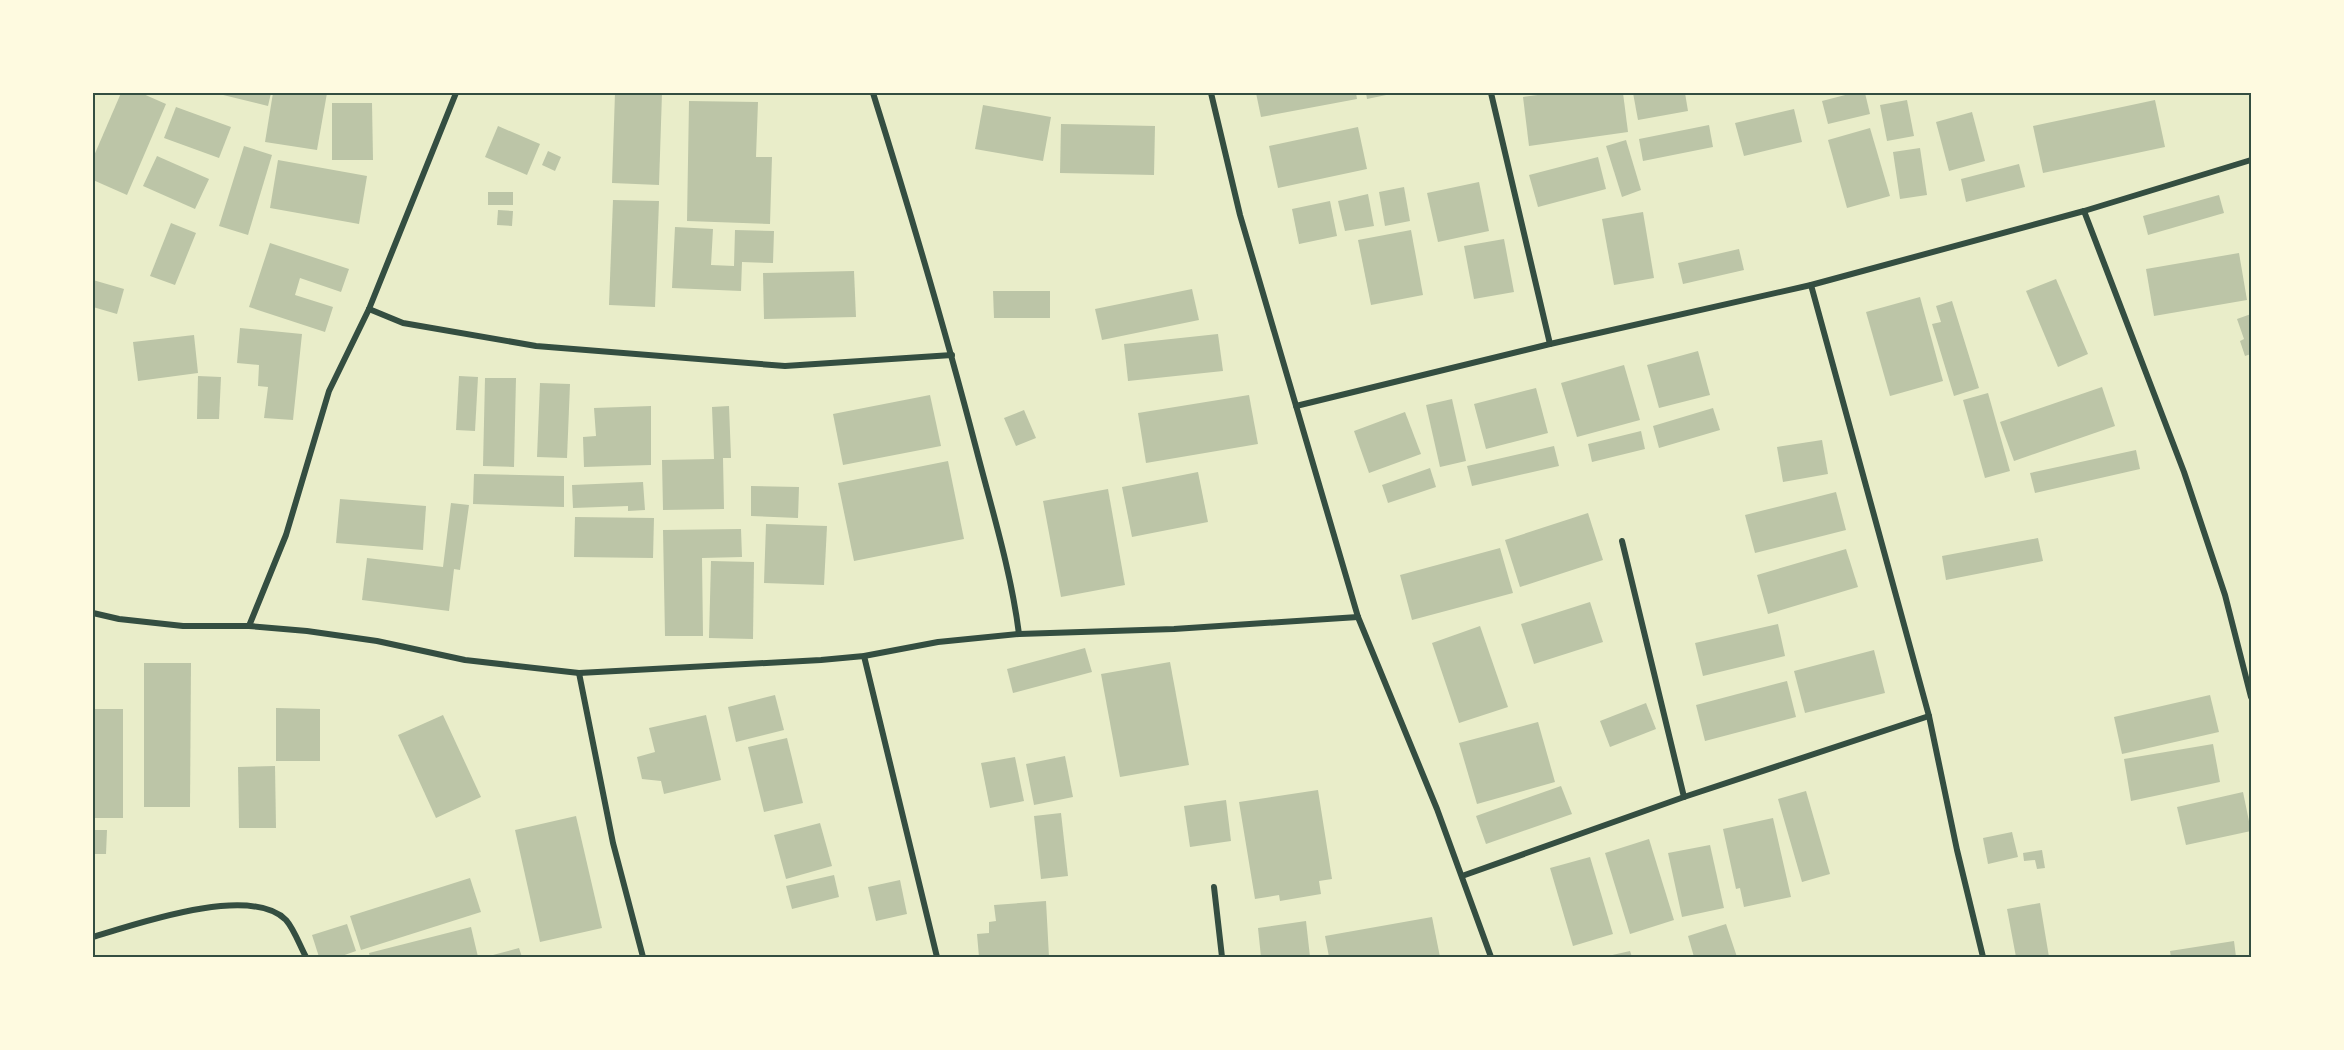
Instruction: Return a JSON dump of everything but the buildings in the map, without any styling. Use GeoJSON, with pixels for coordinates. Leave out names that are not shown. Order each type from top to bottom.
{"type":"FeatureCollection","features":[{"type":"Feature","properties":{"kind":"street"},"geometry":{"type":"LineString","coordinates":[[249,626],[286,535],[329,391],[369,309],[456,93]]}},
{"type":"Feature","properties":{"kind":"street"},"geometry":{"type":"LineString","coordinates":[[873,93],[952,355],[998,526],[1015,601],[1019,634]]}},
{"type":"Feature","properties":{"kind":"street"},"geometry":{"type":"LineString","coordinates":[[1210,93],[1240,215],[1358,617],[1462,876],[1491,957]]}},
{"type":"Feature","properties":{"kind":"street"},"geometry":{"type":"LineString","coordinates":[[1491,93],[1551,344]]}},
{"type":"Feature","properties":{"kind":"street"},"geometry":{"type":"LineString","coordinates":[[1296,406],[1551,344],[1811,285],[2084,211],[2251,160]]}},
{"type":"Feature","properties":{"kind":"street"},"geometry":{"type":"LineString","coordinates":[[2084,211],[2184,472],[2225,594],[2251,697]]}},
{"type":"Feature","properties":{"kind":"street"},"geometry":{"type":"LineString","coordinates":[[1811,285],[1929,716],[1957,850],[1983,957]]}},
{"type":"Feature","properties":{"kind":"street"},"geometry":{"type":"LineString","coordinates":[[369,309],[403,323],[536,346],[785,366],[952,355]]}},
{"type":"Feature","properties":{"kind":"street"},"geometry":{"type":"LineString","coordinates":[[1622,541],[1684,797]]}},
{"type":"Feature","properties":{"kind":"street"},"geometry":{"type":"LineString","coordinates":[[93,613],[119,619],[183,626],[249,626],[307,631],[377,641],[465,660],[579,674],[821,660],[864,656],[938,642],[1019,634],[1174,629],[1358,617]]}},
{"type":"Feature","properties":{"kind":"street"},"geometry":{"type":"LineString","coordinates":[[864,656],[937,957]]}},
{"type":"Feature","properties":{"kind":"street"},"geometry":{"type":"LineString","coordinates":[[579,674],[613,843],[642,957]]}},
{"type":"Feature","properties":{"kind":"street"},"geometry":{"type":"LineString","coordinates":[[1462,876],[1684,797],[1929,716]]}},
{"type":"Feature","properties":{"kind":"street"},"geometry":{"type":"LineString","coordinates":[[1214,887],[1222,957]]}},
{"type":"Feature","properties":{"kind":"street"},"geometry":{"type":"LineString","coordinates":[[93,937],[142,922],[227,904],[259,906],[286,920],[306,957]]}}]}
